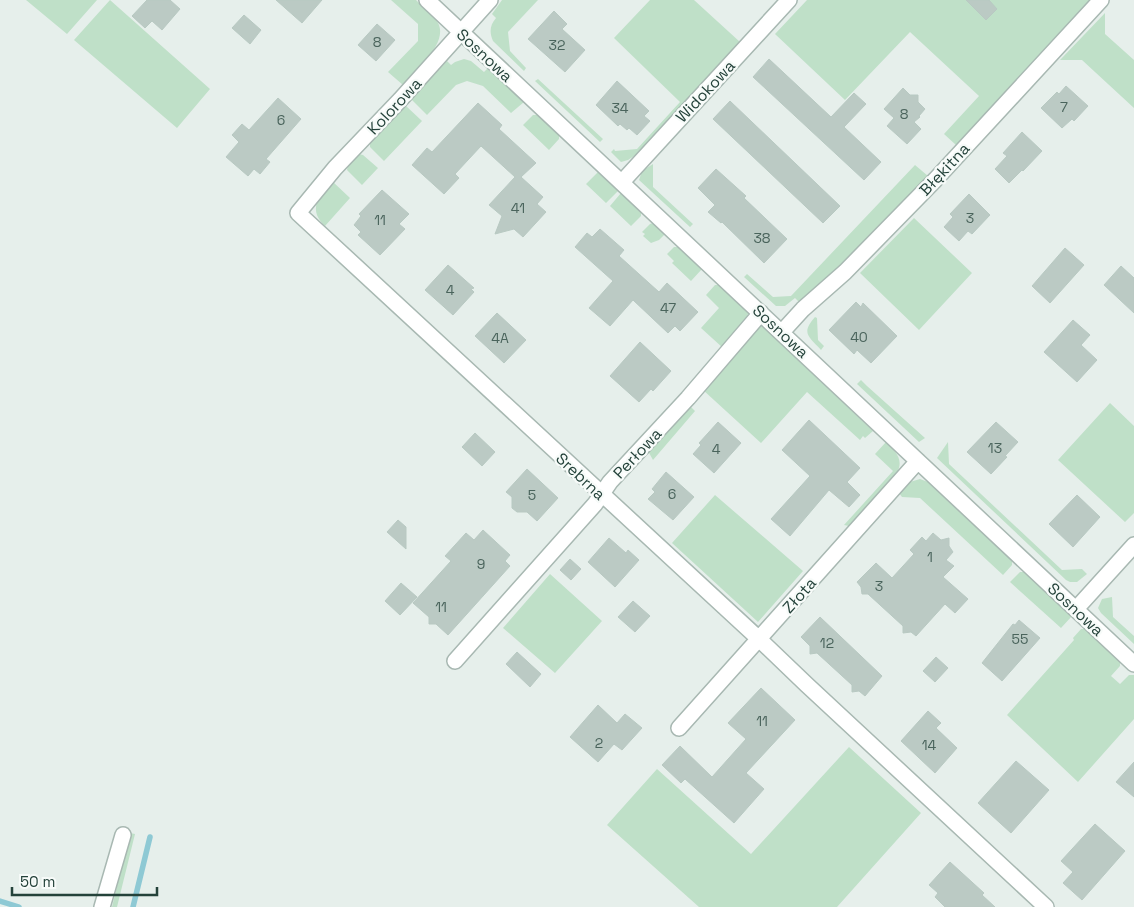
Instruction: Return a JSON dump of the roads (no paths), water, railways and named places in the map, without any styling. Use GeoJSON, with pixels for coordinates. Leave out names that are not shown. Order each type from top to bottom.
{"type":"FeatureCollection","features":[{"type":"Feature","properties":{"kind":"street","name":"Sosnowa"},"geometry":{"type":"LineString","coordinates":[[427,0],[1134,664]]}},
{"type":"Feature","properties":{"kind":"street","name":"Kolorowa"},"geometry":{"type":"LineString","coordinates":[[298,213],[335,168],[462,33],[490,0]]}},
{"type":"Feature","properties":{"kind":"street","name":"Widokowa"},"geometry":{"type":"LineString","coordinates":[[622,182],[789,0]]}},
{"type":"Feature","properties":{"kind":"street","name":"Błękitna"},"geometry":{"type":"LineString","coordinates":[[782,332],[803,309],[845,272],[930,184],[1101,0]]}},
{"type":"Feature","properties":{"kind":"street","name":"Srebrna"},"geometry":{"type":"LineString","coordinates":[[298,213],[760,639],[807,686],[866,738],[1046,907]]}},
{"type":"Feature","properties":{"kind":"street","name":"Perłowa"},"geometry":{"type":"LineString","coordinates":[[455,661],[596,504],[610,482],[693,393],[761,313]]}},
{"type":"Feature","properties":{"kind":"street","name":"Złota"},"geometry":{"type":"LineString","coordinates":[[679,728],[918,461]]}},
{"type":"Feature","properties":{"kind":"street"},"geometry":{"type":"LineString","coordinates":[[1076,609],[1134,545]]}},
{"type":"Feature","properties":{"kind":"street"},"geometry":{"type":"LineString","coordinates":[[102,907],[123,835]]}},
{"type":"Feature","properties":{"kind":"waterway"},"geometry":{"type":"LineString","coordinates":[[133,907],[150,837]]}},
{"type":"Feature","properties":{"kind":"waterway"},"geometry":{"type":"LineString","coordinates":[[0,901],[19,907]]}}]}
